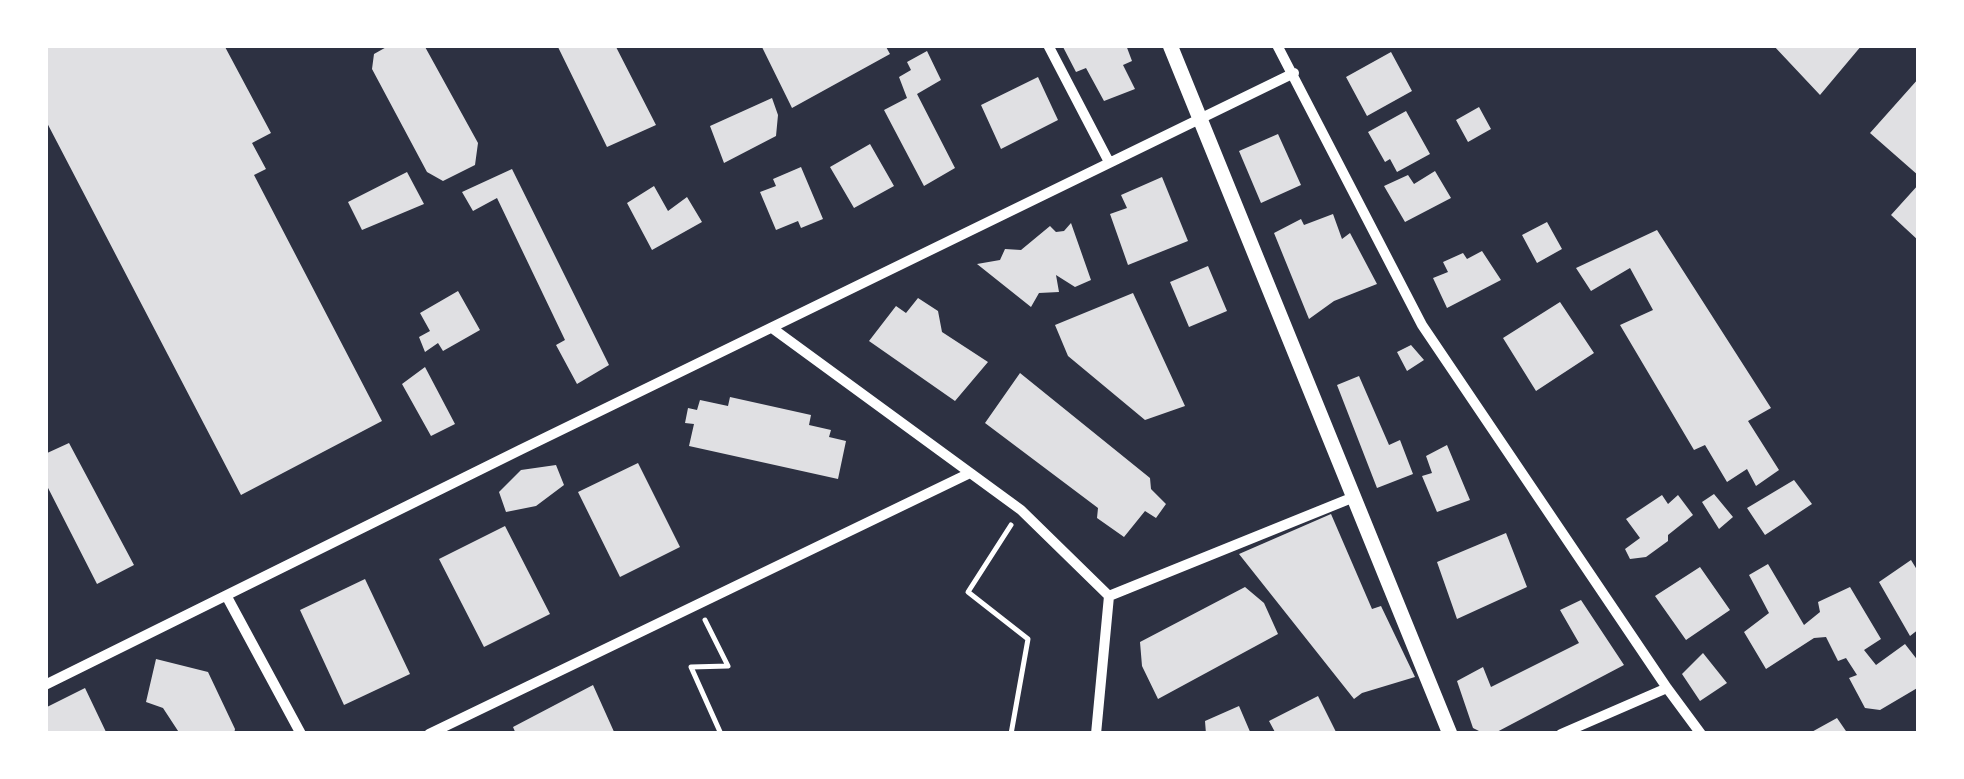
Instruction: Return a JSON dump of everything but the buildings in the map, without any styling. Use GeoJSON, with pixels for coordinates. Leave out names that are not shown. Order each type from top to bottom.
{"type":"FeatureCollection","features":[{"type":"Feature","properties":{"kind":"street"},"geometry":{"type":"LineString","coordinates":[[1048,45],[1110,162]]}},
{"type":"Feature","properties":{"kind":"street"},"geometry":{"type":"LineString","coordinates":[[1170,45],[1450,734]]}},
{"type":"Feature","properties":{"kind":"street"},"geometry":{"type":"LineString","coordinates":[[1278,45],[1422,325],[1701,734]]}},
{"type":"Feature","properties":{"kind":"street"},"geometry":{"type":"LineString","coordinates":[[45,686],[1294,73]]}},
{"type":"Feature","properties":{"kind":"street"},"geometry":{"type":"LineString","coordinates":[[772,328],[1021,510],[1109,596]]}},
{"type":"Feature","properties":{"kind":"street"},"geometry":{"type":"LineString","coordinates":[[430,734],[970,473]]}},
{"type":"Feature","properties":{"kind":"street"},"geometry":{"type":"LineString","coordinates":[[1109,596],[1354,497]]}},
{"type":"Feature","properties":{"kind":"street"},"geometry":{"type":"LineString","coordinates":[[1096,734],[1109,596]]}},
{"type":"Feature","properties":{"kind":"street"},"geometry":{"type":"LineString","coordinates":[[227,597],[301,734]]}},
{"type":"Feature","properties":{"kind":"street"},"geometry":{"type":"LineString","coordinates":[[1561,734],[1667,688]]}},
{"type":"Feature","properties":{"kind":"path"},"geometry":{"type":"LineString","coordinates":[[1010,734],[1028,640],[968,592],[1021,510]]}},
{"type":"Feature","properties":{"kind":"path"},"geometry":{"type":"LineString","coordinates":[[698,605],[728,666],[691,667],[722,734]]}}]}
